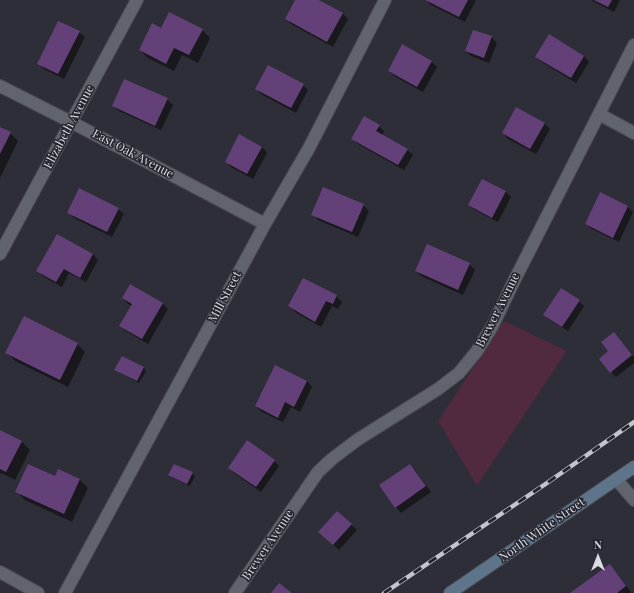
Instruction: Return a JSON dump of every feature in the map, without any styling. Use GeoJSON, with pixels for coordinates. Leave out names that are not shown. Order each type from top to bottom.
{"type":"FeatureCollection","features":[{"type":"Feature","properties":{"kind":"main road","name":"North White Street"},"geometry":{"type":"LineString","coordinates":[[450,593],[634,467]]}},
{"type":"Feature","properties":{"kind":"street","name":"Elizabeth Avenue"},"geometry":{"type":"LineString","coordinates":[[0,254],[137,0]]}},
{"type":"Feature","properties":{"kind":"street","name":"Mill Street"},"geometry":{"type":"LineString","coordinates":[[65,593],[265,224],[308,148],[386,0]]}},
{"type":"Feature","properties":{"kind":"street","name":"Brewer Avenue"},"geometry":{"type":"LineString","coordinates":[[235,593],[318,472],[357,440],[438,389],[459,373],[477,351],[493,325],[634,45]]}},
{"type":"Feature","properties":{"kind":"street","name":"East Oak Avenue"},"geometry":{"type":"LineString","coordinates":[[0,86],[265,224]]}},
{"type":"Feature","properties":{"kind":"street"},"geometry":{"type":"LineString","coordinates":[[599,114],[634,132]]}},
{"type":"Feature","properties":{"kind":"street"},"geometry":{"type":"LineString","coordinates":[[616,479],[634,500]]}},
{"type":"Feature","properties":{"kind":"street"},"geometry":{"type":"LineString","coordinates":[[0,572],[38,593]]}},
{"type":"Feature","properties":{"kind":"shaded area"},"geometry":{"type":"Polygon","coordinates":[[[504,321],[567,351],[477,486],[438,421],[504,321]]]}},
{"type":"Feature","properties":{"kind":"building"},"geometry":{"type":"Polygon","coordinates":[[[295,0],[319,0],[343,13],[327,42],[285,19],[295,0]]]}},
{"type":"Feature","properties":{"kind":"building"},"geometry":{"type":"Polygon","coordinates":[[[425,0],[468,0],[459,17],[425,0]]]}},
{"type":"Feature","properties":{"kind":"building"},"geometry":{"type":"Polygon","coordinates":[[[594,0],[612,0],[608,7],[594,0]]]}},
{"type":"Feature","properties":{"kind":"building"},"geometry":{"type":"Polygon","coordinates":[[[169,12],[203,29],[189,55],[174,48],[166,64],[139,50],[152,23],[161,28],[169,12]]]}},
{"type":"Feature","properties":{"kind":"building"},"geometry":{"type":"Polygon","coordinates":[[[58,21],[80,31],[58,74],[37,64],[58,21]]]}},
{"type":"Feature","properties":{"kind":"building"},"geometry":{"type":"Polygon","coordinates":[[[473,30],[492,36],[484,58],[465,51],[473,30]]]}},
{"type":"Feature","properties":{"kind":"building"},"geometry":{"type":"Polygon","coordinates":[[[549,34],[584,56],[571,78],[535,57],[549,34]]]}},
{"type":"Feature","properties":{"kind":"building"},"geometry":{"type":"Polygon","coordinates":[[[402,44],[432,61],[417,87],[388,71],[402,44]]]}},
{"type":"Feature","properties":{"kind":"building"},"geometry":{"type":"Polygon","coordinates":[[[268,65],[304,84],[291,108],[255,89],[268,65]]]}},
{"type":"Feature","properties":{"kind":"building"},"geometry":{"type":"Polygon","coordinates":[[[124,79],[168,98],[155,126],[112,106],[124,79]]]}},
{"type":"Feature","properties":{"kind":"building"},"geometry":{"type":"Polygon","coordinates":[[[516,107],[545,123],[530,149],[502,133],[516,107]]]}},
{"type":"Feature","properties":{"kind":"building"},"geometry":{"type":"Polygon","coordinates":[[[364,116],[380,125],[376,131],[408,149],[398,165],[351,139],[364,116]]]}},
{"type":"Feature","properties":{"kind":"building"},"geometry":{"type":"Polygon","coordinates":[[[0,127],[11,132],[0,154],[0,127]]]}},
{"type":"Feature","properties":{"kind":"building"},"geometry":{"type":"Polygon","coordinates":[[[239,134],[262,147],[247,174],[225,162],[239,134]]]}},
{"type":"Feature","properties":{"kind":"building"},"geometry":{"type":"Polygon","coordinates":[[[482,179],[506,191],[492,218],[468,205],[482,179]]]}},
{"type":"Feature","properties":{"kind":"building"},"geometry":{"type":"Polygon","coordinates":[[[323,187],[364,204],[352,232],[311,215],[323,187]]]}},
{"type":"Feature","properties":{"kind":"building"},"geometry":{"type":"Polygon","coordinates":[[[79,188],[119,208],[107,232],[67,213],[79,188]]]}},
{"type":"Feature","properties":{"kind":"building"},"geometry":{"type":"Polygon","coordinates":[[[600,192],[628,206],[613,238],[585,224],[600,192]]]}},
{"type":"Feature","properties":{"kind":"building"},"geometry":{"type":"Polygon","coordinates":[[[57,234],[93,254],[80,278],[64,269],[56,282],[36,271],[57,234]]]}},
{"type":"Feature","properties":{"kind":"building"},"geometry":{"type":"Polygon","coordinates":[[[427,244],[470,263],[458,290],[415,271],[427,244]]]}},
{"type":"Feature","properties":{"kind":"building"},"geometry":{"type":"Polygon","coordinates":[[[303,278],[337,295],[333,304],[326,301],[315,322],[288,306],[303,278]]]}},
{"type":"Feature","properties":{"kind":"building"},"geometry":{"type":"Polygon","coordinates":[[[130,284],[163,303],[142,339],[119,326],[132,304],[122,298],[130,284]]]}},
{"type":"Feature","properties":{"kind":"building"},"geometry":{"type":"Polygon","coordinates":[[[561,288],[580,300],[562,327],[543,315],[561,288]]]}},
{"type":"Feature","properties":{"kind":"building"},"geometry":{"type":"Polygon","coordinates":[[[24,316],[78,343],[60,380],[5,353],[24,316]]]}},
{"type":"Feature","properties":{"kind":"building"},"geometry":{"type":"Polygon","coordinates":[[[614,332],[632,355],[610,373],[599,359],[608,351],[601,342],[614,332]]]}},
{"type":"Feature","properties":{"kind":"building"},"geometry":{"type":"Polygon","coordinates":[[[122,356],[144,367],[137,381],[114,370],[122,356]]]}},
{"type":"Feature","properties":{"kind":"building"},"geometry":{"type":"Polygon","coordinates":[[[275,365],[307,381],[294,407],[285,402],[278,418],[255,406],[275,365]]]}},
{"type":"Feature","properties":{"kind":"building"},"geometry":{"type":"Polygon","coordinates":[[[0,430],[22,441],[6,472],[0,469],[0,430]]]}},
{"type":"Feature","properties":{"kind":"building"},"geometry":{"type":"Polygon","coordinates":[[[247,440],[275,460],[256,487],[228,468],[247,440]]]}},
{"type":"Feature","properties":{"kind":"building"},"geometry":{"type":"Polygon","coordinates":[[[28,464],[55,476],[58,469],[80,479],[64,514],[15,492],[28,464]]]}},
{"type":"Feature","properties":{"kind":"building"},"geometry":{"type":"Polygon","coordinates":[[[174,464],[193,472],[187,484],[168,475],[174,464]]]}},
{"type":"Feature","properties":{"kind":"building"},"geometry":{"type":"Polygon","coordinates":[[[410,464],[426,486],[395,508],[379,485],[410,464]]]}},
{"type":"Feature","properties":{"kind":"building"},"geometry":{"type":"Polygon","coordinates":[[[337,511],[352,524],[333,545],[318,532],[337,511]]]}},
{"type":"Feature","properties":{"kind":"building"},"geometry":{"type":"Polygon","coordinates":[[[610,564],[626,586],[617,593],[570,593],[610,564]]]}},
{"type":"Feature","properties":{"kind":"building"},"geometry":{"type":"Polygon","coordinates":[[[279,583],[292,593],[271,593],[279,583]]]}},
{"type":"Feature","properties":{"kind":"railway"},"geometry":{"type":"LineString","coordinates":[[384,593],[547,483],[634,422]]}}]}
